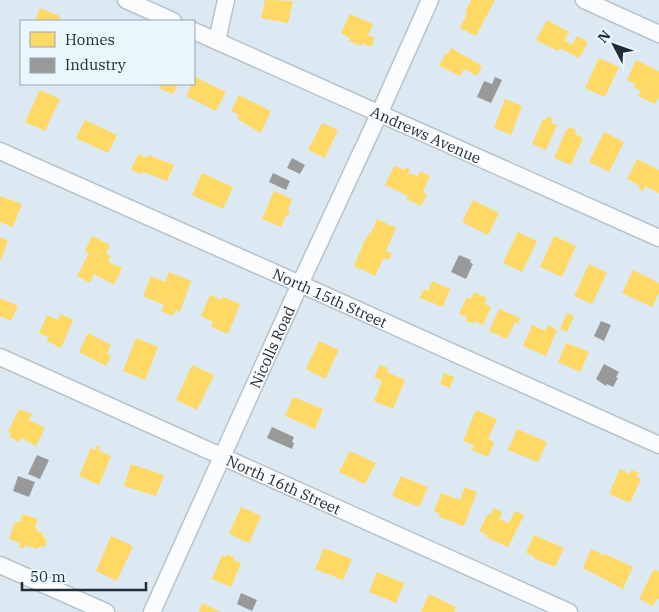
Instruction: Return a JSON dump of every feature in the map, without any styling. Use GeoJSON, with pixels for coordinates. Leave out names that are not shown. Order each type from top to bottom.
{"type":"FeatureCollection","features":[{"type":"Feature","properties":{"kind":"street"},"geometry":{"type":"LineString","coordinates":[[126,0],[171,20]]}},
{"type":"Feature","properties":{"kind":"street"},"geometry":{"type":"LineString","coordinates":[[217,41],[226,0]]}},
{"type":"Feature","properties":{"kind":"street","name":"Nicolls Road"},"geometry":{"type":"LineString","coordinates":[[152,612],[430,0]]}},
{"type":"Feature","properties":{"kind":"street"},"geometry":{"type":"LineString","coordinates":[[584,0],[659,34]]}},
{"type":"Feature","properties":{"kind":"street","name":"Andrews Avenue"},"geometry":{"type":"LineString","coordinates":[[195,30],[659,238]]}},
{"type":"Feature","properties":{"kind":"street","name":"North 15th Street"},"geometry":{"type":"LineString","coordinates":[[0,152],[659,445]]}},
{"type":"Feature","properties":{"kind":"street","name":"North 16th Street"},"geometry":{"type":"LineString","coordinates":[[0,357],[569,612]]}},
{"type":"Feature","properties":{"kind":"street"},"geometry":{"type":"LineString","coordinates":[[0,565],[106,612]]}},
{"type":"Feature","properties":{"kind":"building: Homes"},"geometry":{"type":"Polygon","coordinates":[[[265,0],[293,1],[288,23],[261,18],[265,0]]]}},
{"type":"Feature","properties":{"kind":"building: Homes"},"geometry":{"type":"Polygon","coordinates":[[[471,0],[495,0],[476,36],[460,28],[471,0]]]}},
{"type":"Feature","properties":{"kind":"building: Homes"},"geometry":{"type":"Polygon","coordinates":[[[40,8],[60,16],[58,20],[35,20],[40,8]]]}},
{"type":"Feature","properties":{"kind":"building: Homes"},"geometry":{"type":"Polygon","coordinates":[[[350,14],[373,24],[368,35],[375,38],[371,47],[362,43],[361,46],[349,41],[350,38],[341,33],[350,14]]]}},
{"type":"Feature","properties":{"kind":"building: Homes"},"geometry":{"type":"Polygon","coordinates":[[[547,20],[569,32],[564,40],[572,45],[577,36],[588,42],[579,58],[560,48],[558,51],[536,40],[547,20]]]}},
{"type":"Feature","properties":{"kind":"building: Homes"},"geometry":{"type":"Polygon","coordinates":[[[451,48],[482,66],[477,76],[464,69],[460,76],[439,66],[451,48]]]}},
{"type":"Feature","properties":{"kind":"building: Homes"},"geometry":{"type":"Polygon","coordinates":[[[599,58],[619,67],[605,97],[585,88],[599,58]]]}},
{"type":"Feature","properties":{"kind":"building: Homes"},"geometry":{"type":"Polygon","coordinates":[[[636,60],[659,71],[659,99],[655,104],[638,96],[641,91],[633,87],[635,84],[627,80],[636,60]]]}},
{"type":"Feature","properties":{"kind":"building: Homes"},"geometry":{"type":"Polygon","coordinates":[[[195,77],[226,92],[216,111],[186,96],[192,85],[195,85],[195,77]]]}},
{"type":"Feature","properties":{"kind":"building: Homes"},"geometry":{"type":"Polygon","coordinates":[[[160,85],[178,85],[173,94],[159,88],[160,85]]]}},
{"type":"Feature","properties":{"kind":"building: Homes"},"geometry":{"type":"Polygon","coordinates":[[[40,90],[60,99],[45,131],[25,122],[40,90]]]}},
{"type":"Feature","properties":{"kind":"building: Homes"},"geometry":{"type":"Polygon","coordinates":[[[239,95],[271,111],[261,133],[237,119],[239,115],[231,111],[239,95]]]}},
{"type":"Feature","properties":{"kind":"building: Homes"},"geometry":{"type":"Polygon","coordinates":[[[505,99],[522,106],[511,135],[494,128],[505,99]]]}},
{"type":"Feature","properties":{"kind":"building: Homes"},"geometry":{"type":"Polygon","coordinates":[[[548,116],[553,119],[551,123],[557,125],[546,150],[532,144],[543,119],[546,120],[548,116]]]}},
{"type":"Feature","properties":{"kind":"building: Homes"},"geometry":{"type":"Polygon","coordinates":[[[85,120],[117,135],[108,153],[76,138],[85,120]]]}},
{"type":"Feature","properties":{"kind":"building: Homes"},"geometry":{"type":"Polygon","coordinates":[[[322,123],[338,130],[325,158],[308,150],[322,123]]]}},
{"type":"Feature","properties":{"kind":"building: Homes"},"geometry":{"type":"Polygon","coordinates":[[[569,127],[576,130],[575,134],[583,138],[571,165],[554,158],[569,127]]]}},
{"type":"Feature","properties":{"kind":"building: Homes"},"geometry":{"type":"Polygon","coordinates":[[[604,132],[624,142],[609,172],[589,162],[604,132]]]}},
{"type":"Feature","properties":{"kind":"building: Homes"},"geometry":{"type":"Polygon","coordinates":[[[138,154],[147,158],[148,155],[174,165],[167,181],[143,172],[142,174],[131,170],[138,154]]]}},
{"type":"Feature","properties":{"kind":"building: Homes"},"geometry":{"type":"Polygon","coordinates":[[[637,159],[659,170],[659,193],[645,186],[643,191],[638,189],[640,186],[627,179],[637,159]]]}},
{"type":"Feature","properties":{"kind":"building: Homes"},"geometry":{"type":"Polygon","coordinates":[[[394,166],[404,170],[406,167],[410,169],[408,173],[418,176],[420,171],[430,176],[423,192],[427,194],[421,206],[406,199],[408,196],[385,185],[394,166]]]}},
{"type":"Feature","properties":{"kind":"building: Homes"},"geometry":{"type":"Polygon","coordinates":[[[202,173],[233,187],[223,209],[192,195],[202,173]]]}},
{"type":"Feature","properties":{"kind":"building: Homes"},"geometry":{"type":"Polygon","coordinates":[[[274,191],[292,199],[288,210],[290,211],[288,216],[286,215],[281,227],[262,219],[274,191]]]}},
{"type":"Feature","properties":{"kind":"building: Homes"},"geometry":{"type":"Polygon","coordinates":[[[0,196],[22,204],[13,227],[0,222],[0,196]]]}},
{"type":"Feature","properties":{"kind":"building: Homes"},"geometry":{"type":"Polygon","coordinates":[[[473,200],[499,213],[488,235],[462,222],[473,200]]]}},
{"type":"Feature","properties":{"kind":"building: Homes"},"geometry":{"type":"Polygon","coordinates":[[[377,219],[396,228],[386,251],[392,254],[389,260],[384,258],[375,276],[354,266],[364,242],[371,233],[377,219]]]}},
{"type":"Feature","properties":{"kind":"building: Homes"},"geometry":{"type":"Polygon","coordinates":[[[518,232],[537,241],[522,272],[503,263],[518,232]]]}},
{"type":"Feature","properties":{"kind":"building: Homes"},"geometry":{"type":"Polygon","coordinates":[[[92,236],[110,245],[106,254],[111,256],[108,262],[122,268],[114,285],[94,274],[90,283],[77,276],[89,253],[85,251],[92,236]]]}},
{"type":"Feature","properties":{"kind":"building: Homes"},"geometry":{"type":"Polygon","coordinates":[[[554,236],[576,246],[562,277],[540,267],[554,236]]]}},
{"type":"Feature","properties":{"kind":"building: Homes"},"geometry":{"type":"Polygon","coordinates":[[[0,237],[8,241],[0,262],[0,237]]]}},
{"type":"Feature","properties":{"kind":"building: Homes"},"geometry":{"type":"Polygon","coordinates":[[[589,264],[607,273],[592,304],[574,296],[589,264]]]}},
{"type":"Feature","properties":{"kind":"building: Homes"},"geometry":{"type":"Polygon","coordinates":[[[633,270],[659,283],[659,293],[652,307],[622,293],[633,270]]]}},
{"type":"Feature","properties":{"kind":"building: Homes"},"geometry":{"type":"Polygon","coordinates":[[[169,272],[191,281],[180,312],[176,310],[173,316],[161,311],[164,305],[143,296],[151,276],[165,282],[169,272]]]}},
{"type":"Feature","properties":{"kind":"building: Homes"},"geometry":{"type":"Polygon","coordinates":[[[432,281],[450,289],[443,307],[420,298],[424,289],[428,291],[432,281]]]}},
{"type":"Feature","properties":{"kind":"building: Homes"},"geometry":{"type":"Polygon","coordinates":[[[474,292],[487,298],[485,304],[491,307],[483,325],[474,321],[473,323],[466,321],[467,317],[459,314],[467,297],[471,299],[474,292]]]}},
{"type":"Feature","properties":{"kind":"building: Homes"},"geometry":{"type":"Polygon","coordinates":[[[210,295],[222,300],[223,297],[240,304],[228,334],[211,327],[213,322],[201,316],[210,295]]]}},
{"type":"Feature","properties":{"kind":"building: Homes"},"geometry":{"type":"Polygon","coordinates":[[[0,298],[18,306],[11,321],[0,316],[0,298]]]}},
{"type":"Feature","properties":{"kind":"building: Homes"},"geometry":{"type":"Polygon","coordinates":[[[499,309],[520,318],[518,324],[515,322],[507,339],[489,331],[499,309]]]}},
{"type":"Feature","properties":{"kind":"building: Homes"},"geometry":{"type":"Polygon","coordinates":[[[567,313],[574,316],[567,332],[560,329],[567,313]]]}},
{"type":"Feature","properties":{"kind":"building: Homes"},"geometry":{"type":"Polygon","coordinates":[[[61,314],[73,320],[61,348],[47,341],[48,337],[39,333],[47,315],[58,320],[61,314]]]}},
{"type":"Feature","properties":{"kind":"building: Homes"},"geometry":{"type":"Polygon","coordinates":[[[532,325],[545,331],[548,325],[557,330],[546,356],[523,346],[532,325]]]}},
{"type":"Feature","properties":{"kind":"building: Homes"},"geometry":{"type":"Polygon","coordinates":[[[88,333],[111,345],[107,354],[111,356],[106,366],[79,352],[88,333]]]}},
{"type":"Feature","properties":{"kind":"building: Homes"},"geometry":{"type":"Polygon","coordinates":[[[136,338],[158,347],[145,380],[123,371],[136,338]]]}},
{"type":"Feature","properties":{"kind":"building: Homes"},"geometry":{"type":"Polygon","coordinates":[[[319,341],[339,350],[325,379],[306,369],[319,341]]]}},
{"type":"Feature","properties":{"kind":"building: Homes"},"geometry":{"type":"Polygon","coordinates":[[[566,343],[589,352],[580,372],[558,362],[566,343]]]}},
{"type":"Feature","properties":{"kind":"building: Homes"},"geometry":{"type":"Polygon","coordinates":[[[192,365],[214,375],[197,410],[176,400],[192,365]]]}},
{"type":"Feature","properties":{"kind":"building: Homes"},"geometry":{"type":"Polygon","coordinates":[[[380,365],[388,368],[387,372],[405,380],[393,409],[374,401],[382,381],[374,377],[380,365]]]}},
{"type":"Feature","properties":{"kind":"building: Homes"},"geometry":{"type":"Polygon","coordinates":[[[444,373],[454,377],[450,388],[440,384],[444,373]]]}},
{"type":"Feature","properties":{"kind":"building: Homes"},"geometry":{"type":"Polygon","coordinates":[[[293,397],[323,409],[315,429],[285,416],[293,397]]]}},
{"type":"Feature","properties":{"kind":"building: Homes"},"geometry":{"type":"Polygon","coordinates":[[[19,409],[32,414],[29,420],[45,428],[36,446],[21,438],[19,442],[9,437],[11,433],[8,432],[19,409]]]}},
{"type":"Feature","properties":{"kind":"building: Homes"},"geometry":{"type":"Polygon","coordinates":[[[476,410],[497,419],[488,439],[494,442],[488,457],[472,450],[474,445],[463,441],[476,410]]]}},
{"type":"Feature","properties":{"kind":"building: Homes"},"geometry":{"type":"Polygon","coordinates":[[[517,429],[547,442],[538,462],[508,450],[517,429]]]}},
{"type":"Feature","properties":{"kind":"building: Homes"},"geometry":{"type":"Polygon","coordinates":[[[97,445],[100,447],[98,450],[111,456],[99,485],[79,476],[91,448],[95,450],[97,445]]]}},
{"type":"Feature","properties":{"kind":"building: Homes"},"geometry":{"type":"Polygon","coordinates":[[[350,451],[376,463],[365,484],[339,472],[350,451]]]}},
{"type":"Feature","properties":{"kind":"building: Homes"},"geometry":{"type":"Polygon","coordinates":[[[131,464],[164,475],[156,496],[124,486],[131,464]]]}},
{"type":"Feature","properties":{"kind":"building: Homes"},"geometry":{"type":"Polygon","coordinates":[[[620,469],[630,474],[631,470],[639,473],[637,477],[641,479],[630,503],[609,494],[620,469]]]}},
{"type":"Feature","properties":{"kind":"building: Homes"},"geometry":{"type":"Polygon","coordinates":[[[401,476],[428,487],[419,507],[392,496],[401,476]]]}},
{"type":"Feature","properties":{"kind":"building: Homes"},"geometry":{"type":"Polygon","coordinates":[[[465,487],[477,492],[464,526],[439,517],[440,514],[434,511],[441,493],[460,500],[465,487]]]}},
{"type":"Feature","properties":{"kind":"building: Homes"},"geometry":{"type":"Polygon","coordinates":[[[241,507],[261,516],[249,543],[229,534],[241,507]]]}},
{"type":"Feature","properties":{"kind":"building: Homes"},"geometry":{"type":"Polygon","coordinates":[[[494,508],[502,512],[499,519],[509,523],[515,511],[524,515],[508,547],[486,537],[487,535],[479,531],[488,514],[490,515],[494,508]]]}},
{"type":"Feature","properties":{"kind":"building: Homes"},"geometry":{"type":"Polygon","coordinates":[[[23,514],[38,519],[35,528],[37,528],[36,531],[43,533],[42,535],[47,540],[45,547],[38,547],[38,549],[25,545],[24,548],[19,547],[20,543],[9,539],[15,522],[20,522],[23,514]]]}},
{"type":"Feature","properties":{"kind":"building: Homes"},"geometry":{"type":"Polygon","coordinates":[[[534,535],[564,548],[555,567],[526,553],[534,535]]]}},
{"type":"Feature","properties":{"kind":"building: Homes"},"geometry":{"type":"Polygon","coordinates":[[[111,536],[133,546],[117,581],[96,571],[111,536]]]}},
{"type":"Feature","properties":{"kind":"building: Homes"},"geometry":{"type":"Polygon","coordinates":[[[324,548],[352,559],[343,580],[315,569],[324,548]]]}},
{"type":"Feature","properties":{"kind":"building: Homes"},"geometry":{"type":"Polygon","coordinates":[[[591,549],[633,567],[623,589],[583,568],[591,549]]]}},
{"type":"Feature","properties":{"kind":"building: Homes"},"geometry":{"type":"Polygon","coordinates":[[[227,554],[241,563],[231,587],[212,579],[222,555],[226,557],[227,554]]]}},
{"type":"Feature","properties":{"kind":"building: Homes"},"geometry":{"type":"Polygon","coordinates":[[[654,569],[659,571],[659,599],[657,599],[653,606],[639,599],[654,569]]]}},
{"type":"Feature","properties":{"kind":"building: Homes"},"geometry":{"type":"Polygon","coordinates":[[[377,572],[404,583],[396,603],[369,592],[377,572]]]}},
{"type":"Feature","properties":{"kind":"building: Homes"},"geometry":{"type":"Polygon","coordinates":[[[429,594],[456,607],[454,612],[421,612],[429,594]]]}},
{"type":"Feature","properties":{"kind":"building: Homes"},"geometry":{"type":"Polygon","coordinates":[[[202,603],[221,612],[199,612],[202,603]]]}},
{"type":"Feature","properties":{"kind":"building: Industry"},"geometry":{"type":"Polygon","coordinates":[[[495,77],[502,80],[491,103],[477,97],[484,81],[492,84],[495,77]]]}},
{"type":"Feature","properties":{"kind":"building: Industry"},"geometry":{"type":"Polygon","coordinates":[[[292,158],[305,165],[300,174],[287,168],[292,158]]]}},
{"type":"Feature","properties":{"kind":"building: Industry"},"geometry":{"type":"Polygon","coordinates":[[[273,173],[290,181],[286,190],[269,182],[273,173]]]}},
{"type":"Feature","properties":{"kind":"building: Industry"},"geometry":{"type":"Polygon","coordinates":[[[459,255],[471,260],[470,262],[473,264],[466,279],[451,272],[459,255]]]}},
{"type":"Feature","properties":{"kind":"building: Industry"},"geometry":{"type":"Polygon","coordinates":[[[601,321],[611,325],[604,341],[594,336],[601,321]]]}},
{"type":"Feature","properties":{"kind":"building: Industry"},"geometry":{"type":"Polygon","coordinates":[[[604,364],[619,372],[613,387],[607,384],[606,386],[596,379],[604,364]]]}},
{"type":"Feature","properties":{"kind":"building: Industry"},"geometry":{"type":"Polygon","coordinates":[[[272,427],[294,437],[292,449],[267,438],[272,427]]]}},
{"type":"Feature","properties":{"kind":"building: Industry"},"geometry":{"type":"Polygon","coordinates":[[[37,455],[49,460],[40,479],[28,474],[37,455]]]}},
{"type":"Feature","properties":{"kind":"building: Industry"},"geometry":{"type":"Polygon","coordinates":[[[18,476],[35,482],[29,497],[13,491],[18,476]]]}},
{"type":"Feature","properties":{"kind":"building: Industry"},"geometry":{"type":"Polygon","coordinates":[[[241,593],[257,600],[252,611],[237,604],[241,593]]]}}]}
